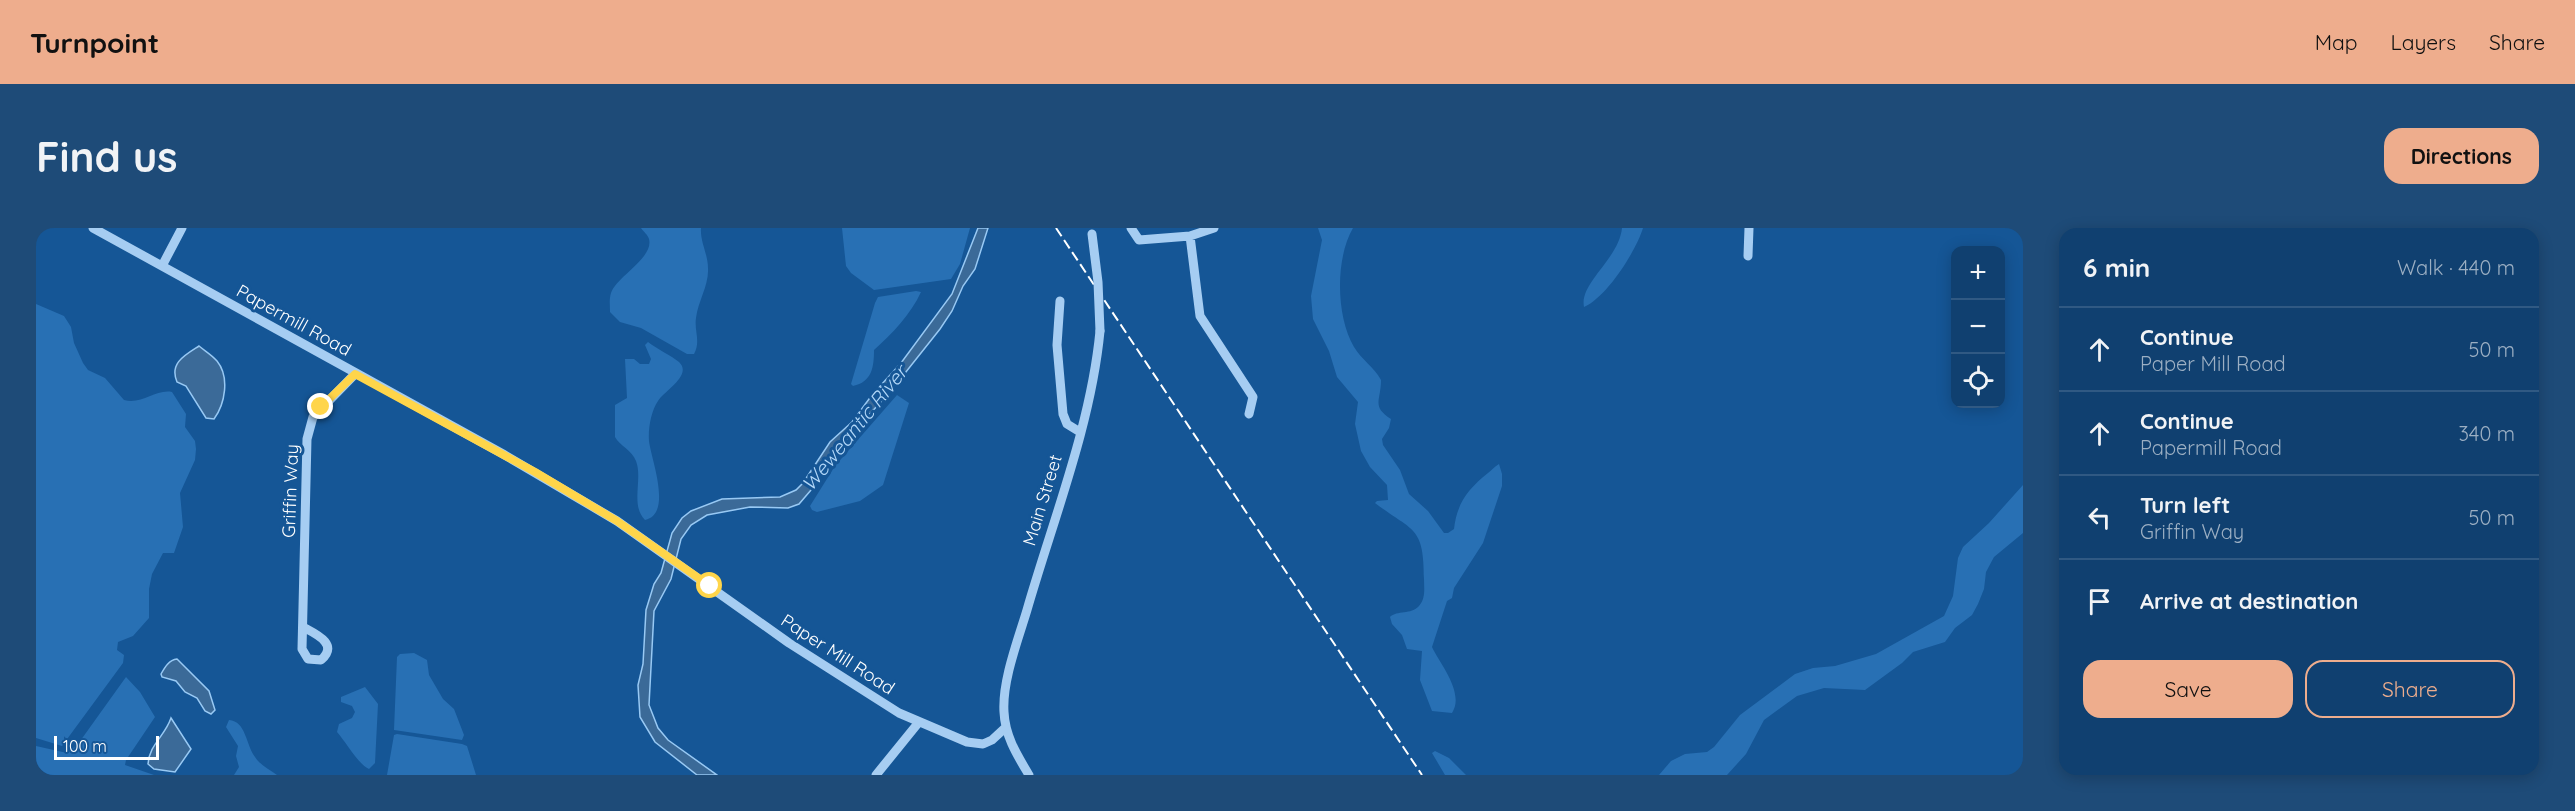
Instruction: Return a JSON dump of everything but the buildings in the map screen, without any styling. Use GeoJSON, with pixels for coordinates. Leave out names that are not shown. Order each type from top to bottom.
{"type":"FeatureCollection","features":[{"type":"Feature","properties":{"kind":"street","name":"Papermill Road"},"geometry":{"type":"LineString","coordinates":[[93,228],[558,485],[617,521],[663,554]]}},
{"type":"Feature","properties":{"kind":"street"},"geometry":{"type":"LineString","coordinates":[[162,266],[182,228]]}},
{"type":"Feature","properties":{"kind":"street"},"geometry":{"type":"LineString","coordinates":[[1131,228],[1139,240],[1190,236],[1214,228]]}},
{"type":"Feature","properties":{"kind":"street"},"geometry":{"type":"LineString","coordinates":[[1748,255],[1749,228]]}},
{"type":"Feature","properties":{"kind":"street","name":"Main Street"},"geometry":{"type":"LineString","coordinates":[[1029,775],[1016,754],[1005,728],[1005,694],[1080,432],[1098,354],[1100,331],[1097,267],[1091,231]]}},
{"type":"Feature","properties":{"kind":"street"},"geometry":{"type":"LineString","coordinates":[[1190,236],[1200,316],[1253,397],[1249,414]]}},
{"type":"Feature","properties":{"kind":"street"},"geometry":{"type":"LineString","coordinates":[[1060,301],[1058,369],[1063,414],[1071,429],[1080,432]]}},
{"type":"Feature","properties":{"kind":"street","name":"Griffin Way"},"geometry":{"type":"LineString","coordinates":[[303,627],[307,439],[310,426],[321,407],[355,374]]}},
{"type":"Feature","properties":{"kind":"street","name":"Paper Mill Road"},"geometry":{"type":"LineString","coordinates":[[663,554],[870,697],[919,722],[967,742],[983,744],[992,740],[1005,728]]}},
{"type":"Feature","properties":{"kind":"street"},"geometry":{"type":"LineString","coordinates":[[876,775],[919,722]]}},
{"type":"Feature","properties":{"kind":"shaded area"},"geometry":{"type":"Polygon","coordinates":[[[641,228],[701,228],[708,275],[696,318],[697,345],[694,354],[687,354],[641,328],[620,322],[610,312],[610,295],[620,280],[641,260],[649,246],[648,238],[641,228]]]}},
{"type":"Feature","properties":{"kind":"shaded area"},"geometry":{"type":"Polygon","coordinates":[[[842,228],[970,228],[960,264],[951,279],[874,290],[851,273],[846,266],[842,228]]]}},
{"type":"Feature","properties":{"kind":"shaded area"},"geometry":{"type":"Polygon","coordinates":[[[1318,228],[1353,228],[1343,255],[1341,271],[1340,288],[1344,320],[1354,347],[1381,380],[1379,406],[1391,419],[1389,428],[1382,439],[1383,445],[1400,470],[1409,494],[1428,511],[1444,533],[1448,533],[1454,529],[1461,504],[1475,485],[1499,464],[1502,474],[1502,486],[1483,543],[1454,588],[1452,598],[1447,601],[1432,647],[1453,688],[1455,705],[1452,713],[1432,711],[1420,680],[1422,651],[1407,649],[1402,635],[1392,624],[1390,617],[1416,609],[1423,600],[1422,548],[1414,532],[1375,503],[1388,500],[1387,485],[1370,467],[1361,451],[1355,424],[1358,402],[1337,377],[1329,351],[1313,319],[1311,296],[1322,240],[1318,228]]]}},
{"type":"Feature","properties":{"kind":"shaded area"},"geometry":{"type":"Polygon","coordinates":[[[1622,228],[1643,228],[1634,249],[1611,284],[1593,302],[1584,307],[1587,289],[1614,250],[1622,228]]]}},
{"type":"Feature","properties":{"kind":"shaded area"},"geometry":{"type":"Polygon","coordinates":[[[921,292],[912,308],[874,350],[871,373],[864,381],[853,386],[851,384],[878,297],[921,292]]]}},
{"type":"Feature","properties":{"kind":"shaded area"},"geometry":{"type":"Polygon","coordinates":[[[36,304],[64,316],[71,327],[74,343],[88,370],[105,378],[124,400],[137,400],[172,392],[186,414],[185,427],[195,441],[196,449],[195,460],[180,493],[183,527],[174,553],[163,553],[152,574],[149,589],[149,618],[133,636],[118,642],[117,650],[124,655],[123,663],[62,746],[36,738],[36,304]]]}},
{"type":"Feature","properties":{"kind":"shaded area"},"geometry":{"type":"Polygon","coordinates":[[[648,342],[679,362],[682,372],[676,383],[658,401],[652,415],[649,441],[659,497],[658,508],[653,516],[645,520],[638,507],[636,461],[615,437],[615,405],[627,398],[625,359],[634,359],[640,364],[649,364],[651,359],[645,345],[648,342]]]}},
{"type":"Feature","properties":{"kind":"shaded area"},"geometry":{"type":"Polygon","coordinates":[[[897,395],[909,403],[883,485],[860,501],[817,512],[812,510],[810,506],[835,466],[897,395]]]}},
{"type":"Feature","properties":{"kind":"shaded area"},"geometry":{"type":"Polygon","coordinates":[[[2023,485],[2023,533],[1994,557],[1986,572],[1984,589],[1972,615],[1955,628],[1945,642],[1913,652],[1865,690],[1824,688],[1797,696],[1764,720],[1746,754],[1727,775],[1659,775],[1671,761],[1685,754],[1707,752],[1714,747],[1740,715],[1795,674],[1813,668],[1835,666],[1876,654],[1944,616],[1953,596],[1958,558],[1963,547],[1989,523],[2023,485]]]}},
{"type":"Feature","properties":{"kind":"shaded area"},"geometry":{"type":"Polygon","coordinates":[[[414,653],[427,660],[429,675],[443,699],[454,709],[464,735],[462,740],[394,730],[397,657],[400,654],[414,653]]]}},
{"type":"Feature","properties":{"kind":"shaded area"},"geometry":{"type":"Polygon","coordinates":[[[126,677],[140,692],[155,717],[126,760],[125,765],[154,775],[36,775],[36,746],[67,753],[78,744],[126,677]]]}},
{"type":"Feature","properties":{"kind":"shaded area"},"geometry":{"type":"Polygon","coordinates":[[[365,687],[378,704],[375,763],[369,769],[356,758],[337,732],[339,724],[352,718],[355,712],[352,706],[341,702],[341,697],[365,687]]]}},
{"type":"Feature","properties":{"kind":"shaded area"},"geometry":{"type":"Polygon","coordinates":[[[229,720],[235,721],[242,729],[257,760],[277,775],[234,775],[239,767],[236,756],[238,746],[226,727],[229,720]]]}},
{"type":"Feature","properties":{"kind":"shaded area"},"geometry":{"type":"Polygon","coordinates":[[[394,735],[467,746],[476,775],[387,775],[394,735]]]}},
{"type":"Feature","properties":{"kind":"shaded area"},"geometry":{"type":"Polygon","coordinates":[[[1435,751],[1449,758],[1466,775],[1445,775],[1432,753],[1435,751]]]}},
{"type":"Feature","properties":{"kind":"water","name":"Weweantic River"},"geometry":{"type":"Polygon","coordinates":[[[978,228],[988,228],[975,269],[963,286],[952,311],[890,392],[831,456],[811,490],[799,504],[788,508],[750,507],[707,515],[691,525],[681,539],[671,579],[654,611],[649,705],[658,728],[668,740],[717,775],[697,775],[655,742],[640,717],[638,685],[643,664],[646,610],[654,584],[661,573],[672,533],[682,518],[691,511],[722,499],[780,497],[796,490],[830,442],[852,422],[872,395],[901,363],[952,294],[978,228]]]}},
{"type":"Feature","properties":{"kind":"water"},"geometry":{"type":"Polygon","coordinates":[[[199,346],[217,361],[224,375],[223,398],[214,419],[206,418],[186,386],[177,382],[175,375],[180,360],[199,346]]]}},
{"type":"Feature","properties":{"kind":"water"},"geometry":{"type":"Polygon","coordinates":[[[177,659],[209,691],[215,710],[211,714],[205,711],[197,698],[185,692],[176,681],[162,677],[161,674],[168,664],[177,659]]]}},
{"type":"Feature","properties":{"kind":"water"},"geometry":{"type":"Polygon","coordinates":[[[171,718],[191,749],[175,772],[154,769],[148,764],[151,751],[171,718]]]}},
{"type":"Feature","properties":{"kind":"railway"},"geometry":{"type":"LineString","coordinates":[[1056,228],[1422,775]]}},
{"type":"Feature","properties":{"kind":"route"},"geometry":{"type":"LineString","coordinates":[[321,407],[355,374],[535,472],[617,521],[710,586]]}}]}
